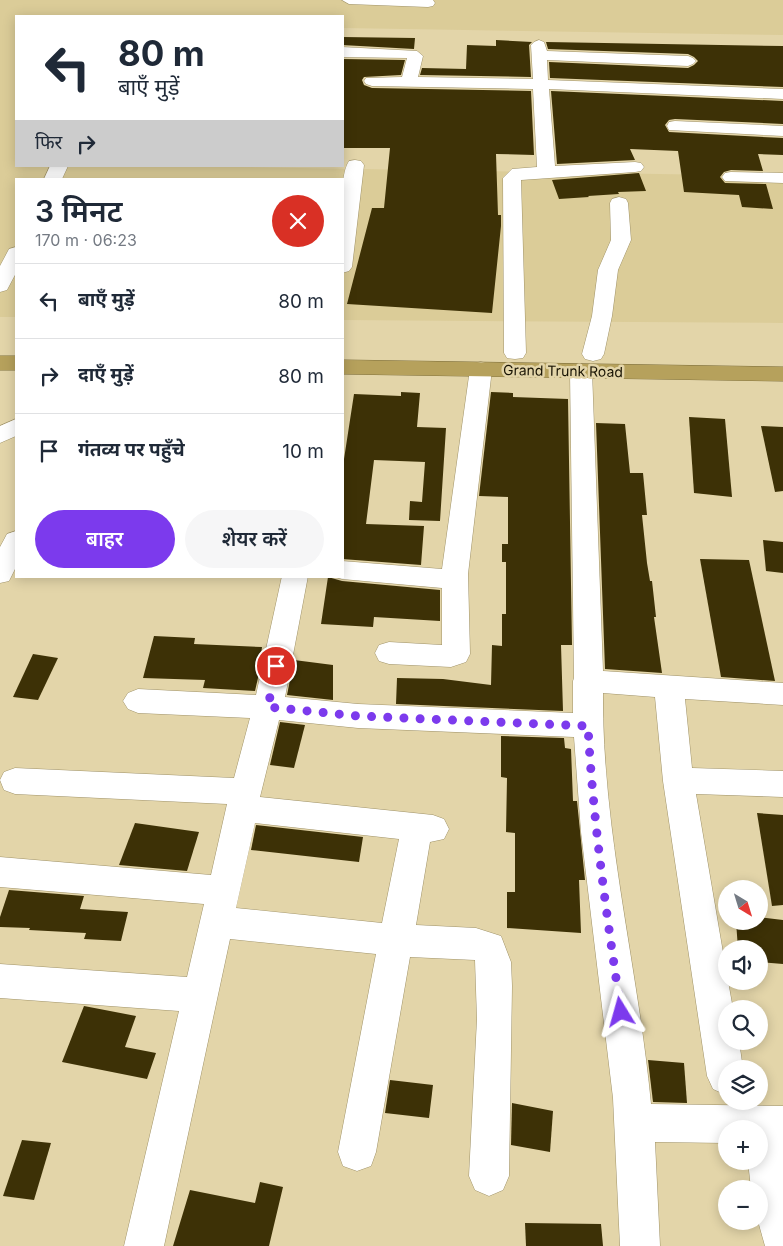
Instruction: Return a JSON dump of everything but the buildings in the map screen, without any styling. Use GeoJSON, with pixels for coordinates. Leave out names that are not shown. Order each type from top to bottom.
{"type":"FeatureCollection","features":[{"type":"Feature","properties":{"kind":"highway"},"geometry":{"type":"LineString","coordinates":[[0,348],[15,348]]}},
{"type":"Feature","properties":{"kind":"highway","name":"Grand Trunk Road"},"geometry":{"type":"LineString","coordinates":[[344,351],[515,353],[587,362],[783,374]]}},
{"type":"Feature","properties":{"kind":"highway","name":"Grand Trunk Road"},"geometry":{"type":"LineString","coordinates":[[344,367],[481,369],[587,362],[783,356]]}},
{"type":"Feature","properties":{"kind":"highway"},"geometry":{"type":"LineString","coordinates":[[0,363],[15,364]]}},
{"type":"Feature","properties":{"kind":"street"},"geometry":{"type":"LineString","coordinates":[[349,0],[428,4]]}},
{"type":"Feature","properties":{"kind":"street"},"geometry":{"type":"LineString","coordinates":[[547,172],[544,158],[539,50],[686,55],[697,90]]}},
{"type":"Feature","properties":{"kind":"street"},"geometry":{"type":"LineString","coordinates":[[344,52],[412,54],[415,56],[409,81]]}},
{"type":"Feature","properties":{"kind":"street"},"geometry":{"type":"LineString","coordinates":[[372,81],[541,84],[783,94]]}},
{"type":"Feature","properties":{"kind":"street"},"geometry":{"type":"LineString","coordinates":[[675,126],[783,130]]}},
{"type":"Feature","properties":{"kind":"street"},"geometry":{"type":"LineString","coordinates":[[344,251],[355,165]]}},
{"type":"Feature","properties":{"kind":"street"},"geometry":{"type":"LineString","coordinates":[[515,353],[512,178],[518,173],[635,167]]}},
{"type":"Feature","properties":{"kind":"street"},"geometry":{"type":"LineString","coordinates":[[730,177],[783,178]]}},
{"type":"Feature","properties":{"kind":"street"},"geometry":{"type":"LineString","coordinates":[[619,203],[621,240],[608,270],[604,309],[587,362],[581,446],[589,634],[587,681],[590,758],[608,921],[626,1048],[634,1123],[640,1246]]}},
{"type":"Feature","properties":{"kind":"street"},"geometry":{"type":"LineString","coordinates":[[0,286],[15,255]]}},
{"type":"Feature","properties":{"kind":"street"},"geometry":{"type":"LineString","coordinates":[[389,652],[452,656],[456,654],[455,574],[481,369]]}},
{"type":"Feature","properties":{"kind":"street"},"geometry":{"type":"LineString","coordinates":[[0,436],[15,427]]}},
{"type":"Feature","properties":{"kind":"street"},"geometry":{"type":"LineString","coordinates":[[0,574],[15,542]]}},
{"type":"Feature","properties":{"kind":"street"},"geometry":{"type":"LineString","coordinates":[[344,570],[441,579],[452,577],[455,574]]}},
{"type":"Feature","properties":{"kind":"street"},"geometry":{"type":"LineString","coordinates":[[144,1246],[244,800],[268,707],[294,578]]}},
{"type":"Feature","properties":{"kind":"street"},"geometry":{"type":"LineString","coordinates":[[587,681],[783,694]]}},
{"type":"Feature","properties":{"kind":"street"},"geometry":{"type":"LineString","coordinates":[[669,687],[678,781],[723,1060]]}},
{"type":"Feature","properties":{"kind":"street"},"geometry":{"type":"LineString","coordinates":[[138,701],[268,707],[358,716],[588,726]]}},
{"type":"Feature","properties":{"kind":"street"},"geometry":{"type":"LineString","coordinates":[[15,780],[244,800],[425,828],[395,940],[357,1152]]}},
{"type":"Feature","properties":{"kind":"street"},"geometry":{"type":"LineString","coordinates":[[678,781],[783,784]]}},
{"type":"Feature","properties":{"kind":"street"},"geometry":{"type":"LineString","coordinates":[[0,872],[220,906],[395,940],[486,946],[490,950],[493,959],[494,985],[494,1056],[489,1176]]}},
{"type":"Feature","properties":{"kind":"street"},"geometry":{"type":"LineString","coordinates":[[0,981],[200,995]]}},
{"type":"Feature","properties":{"kind":"street"},"geometry":{"type":"LineString","coordinates":[[634,1123],[753,1119],[783,1241]]}},
{"type":"Feature","properties":{"kind":"shaded area"},"geometry":{"type":"Polygon","coordinates":[[[0,0],[783,0],[783,35],[344,28],[344,15],[15,15],[15,167],[238,167],[783,176],[783,323],[344,320],[344,178],[15,178],[15,317],[0,317],[0,0]]]}},
{"type":"Feature","properties":{"kind":"route"},"geometry":{"type":"LineString","coordinates":[[276,666],[268,707],[358,716],[588,726],[608,921],[621,1012]]}}]}
